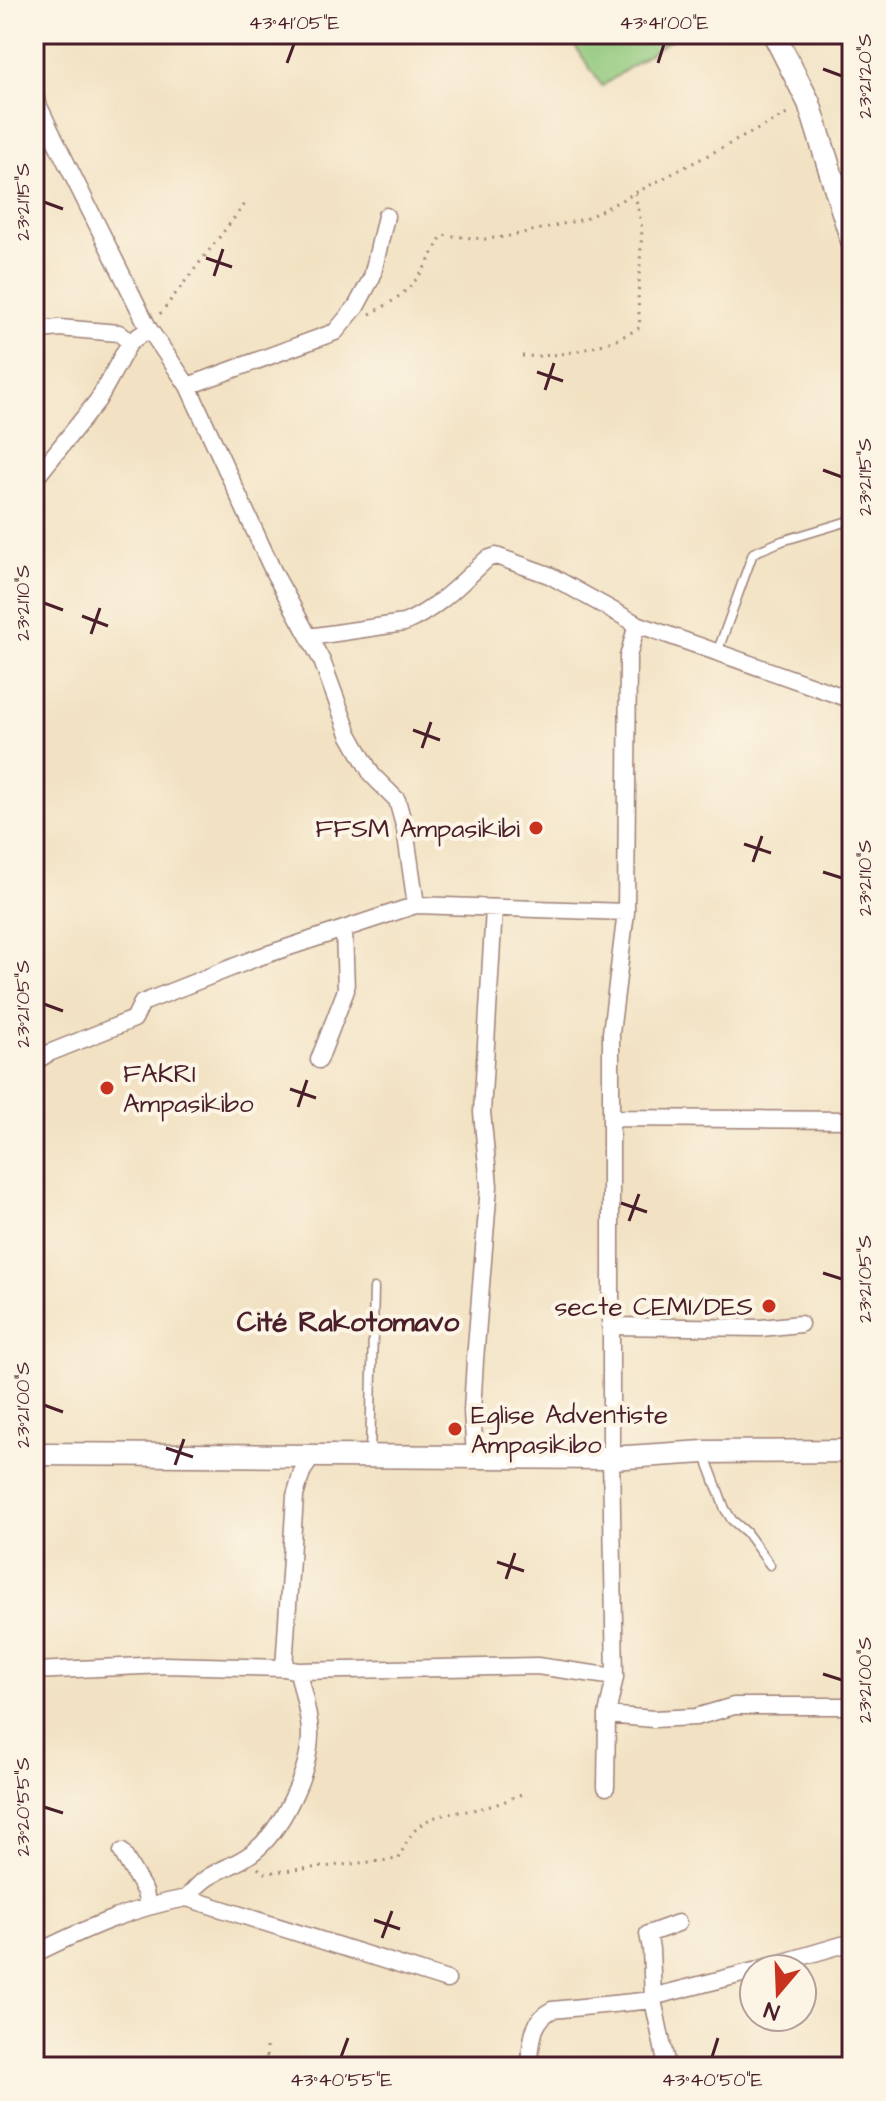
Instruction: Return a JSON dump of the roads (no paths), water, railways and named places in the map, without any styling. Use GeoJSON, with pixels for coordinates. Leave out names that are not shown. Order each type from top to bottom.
{"type":"FeatureCollection","features":[{"type":"Feature","properties":{"kind":"street"},"geometry":{"type":"LineString","coordinates":[[774,34],[809,103],[851,234]]}},
{"type":"Feature","properties":{"kind":"street"},"geometry":{"type":"LineString","coordinates":[[34,79],[36,100],[42,113],[149,329],[188,386],[274,573],[322,661],[349,734],[372,775],[397,800],[405,829],[416,905]]}},
{"type":"Feature","properties":{"kind":"street"},"geometry":{"type":"LineString","coordinates":[[188,386],[335,332],[356,307],[372,277],[386,216]]}},
{"type":"Feature","properties":{"kind":"street"},"geometry":{"type":"LineString","coordinates":[[34,331],[59,328],[119,333],[130,342]]}},
{"type":"Feature","properties":{"kind":"street"},"geometry":{"type":"LineString","coordinates":[[34,480],[98,400],[130,342],[149,329]]}},
{"type":"Feature","properties":{"kind":"street"},"geometry":{"type":"LineString","coordinates":[[309,637],[415,619],[441,601],[487,559],[496,556],[549,575],[637,624],[852,700]]}},
{"type":"Feature","properties":{"kind":"street"},"geometry":{"type":"LineString","coordinates":[[606,1787],[607,1715],[615,1677],[610,1326],[611,1033],[626,912],[628,657],[637,624]]}},
{"type":"Feature","properties":{"kind":"street"},"geometry":{"type":"LineString","coordinates":[[34,1062],[134,1019],[142,1003],[256,958],[416,905],[626,912]]}},
{"type":"Feature","properties":{"kind":"street"},"geometry":{"type":"LineString","coordinates":[[475,1456],[472,1411],[489,1186],[482,1112],[494,909]]}},
{"type":"Feature","properties":{"kind":"street"},"geometry":{"type":"LineString","coordinates":[[319,1060],[346,990],[344,929]]}},
{"type":"Feature","properties":{"kind":"street"},"geometry":{"type":"LineString","coordinates":[[611,1118],[852,1120]]}},
{"type":"Feature","properties":{"kind":"street"},"geometry":{"type":"LineString","coordinates":[[610,1326],[761,1328],[800,1324]]}},
{"type":"Feature","properties":{"kind":"street"},"geometry":{"type":"LineString","coordinates":[[34,1454],[611,1458],[704,1452],[852,1451]]}},
{"type":"Feature","properties":{"kind":"street"},"geometry":{"type":"LineString","coordinates":[[187,1898],[199,1882],[266,1843],[293,1796],[305,1763],[310,1733],[291,1669],[295,1496],[302,1472],[312,1457]]}},
{"type":"Feature","properties":{"kind":"street"},"geometry":{"type":"LineString","coordinates":[[34,1671],[164,1665],[291,1669],[537,1666],[615,1677]]}},
{"type":"Feature","properties":{"kind":"street"},"geometry":{"type":"LineString","coordinates":[[607,1715],[653,1719],[696,1717],[734,1706],[852,1706]]}},
{"type":"Feature","properties":{"kind":"street"},"geometry":{"type":"LineString","coordinates":[[122,1852],[145,1892],[148,1906]]}},
{"type":"Feature","properties":{"kind":"street"},"geometry":{"type":"LineString","coordinates":[[34,1954],[101,1921],[187,1898],[447,1980]]}},
{"type":"Feature","properties":{"kind":"street"},"geometry":{"type":"LineString","coordinates":[[667,2067],[652,1999],[648,1934],[678,1923]]}},
{"type":"Feature","properties":{"kind":"street"},"geometry":{"type":"LineString","coordinates":[[815,1953],[852,1942]]}},
{"type":"Feature","properties":{"kind":"street"},"geometry":{"type":"LineString","coordinates":[[529,2067],[535,2029],[541,2016],[552,2010],[652,1999],[738,1975]]}},
{"type":"Feature","properties":{"kind":"lane"},"geometry":{"type":"LineString","coordinates":[[717,653],[753,553],[852,520]]}},
{"type":"Feature","properties":{"kind":"lane"},"geometry":{"type":"LineString","coordinates":[[370,1457],[374,1288]]}},
{"type":"Feature","properties":{"kind":"lane"},"geometry":{"type":"LineString","coordinates":[[704,1452],[725,1509],[770,1565]]}},
{"type":"Feature","properties":{"kind":"place","name":"FFSM Ampasikibi"},"geometry":{"type":"Point","coordinates":[536,828]}},
{"type":"Feature","properties":{"kind":"place","name":"FAKRI Ampasikibo"},"geometry":{"type":"Point","coordinates":[107,1088]}},
{"type":"Feature","properties":{"kind":"place","name":"secte CEMI/DES"},"geometry":{"type":"Point","coordinates":[769,1306]}},
{"type":"Feature","properties":{"kind":"place","name":"Eglise Adventiste Ampasikibo"},"geometry":{"type":"Point","coordinates":[455,1429]}},
{"type":"Feature","properties":{"kind":"district","name":"Cité Rakotomavo"},"geometry":{"type":"Point","coordinates":[348,1321]}}]}
